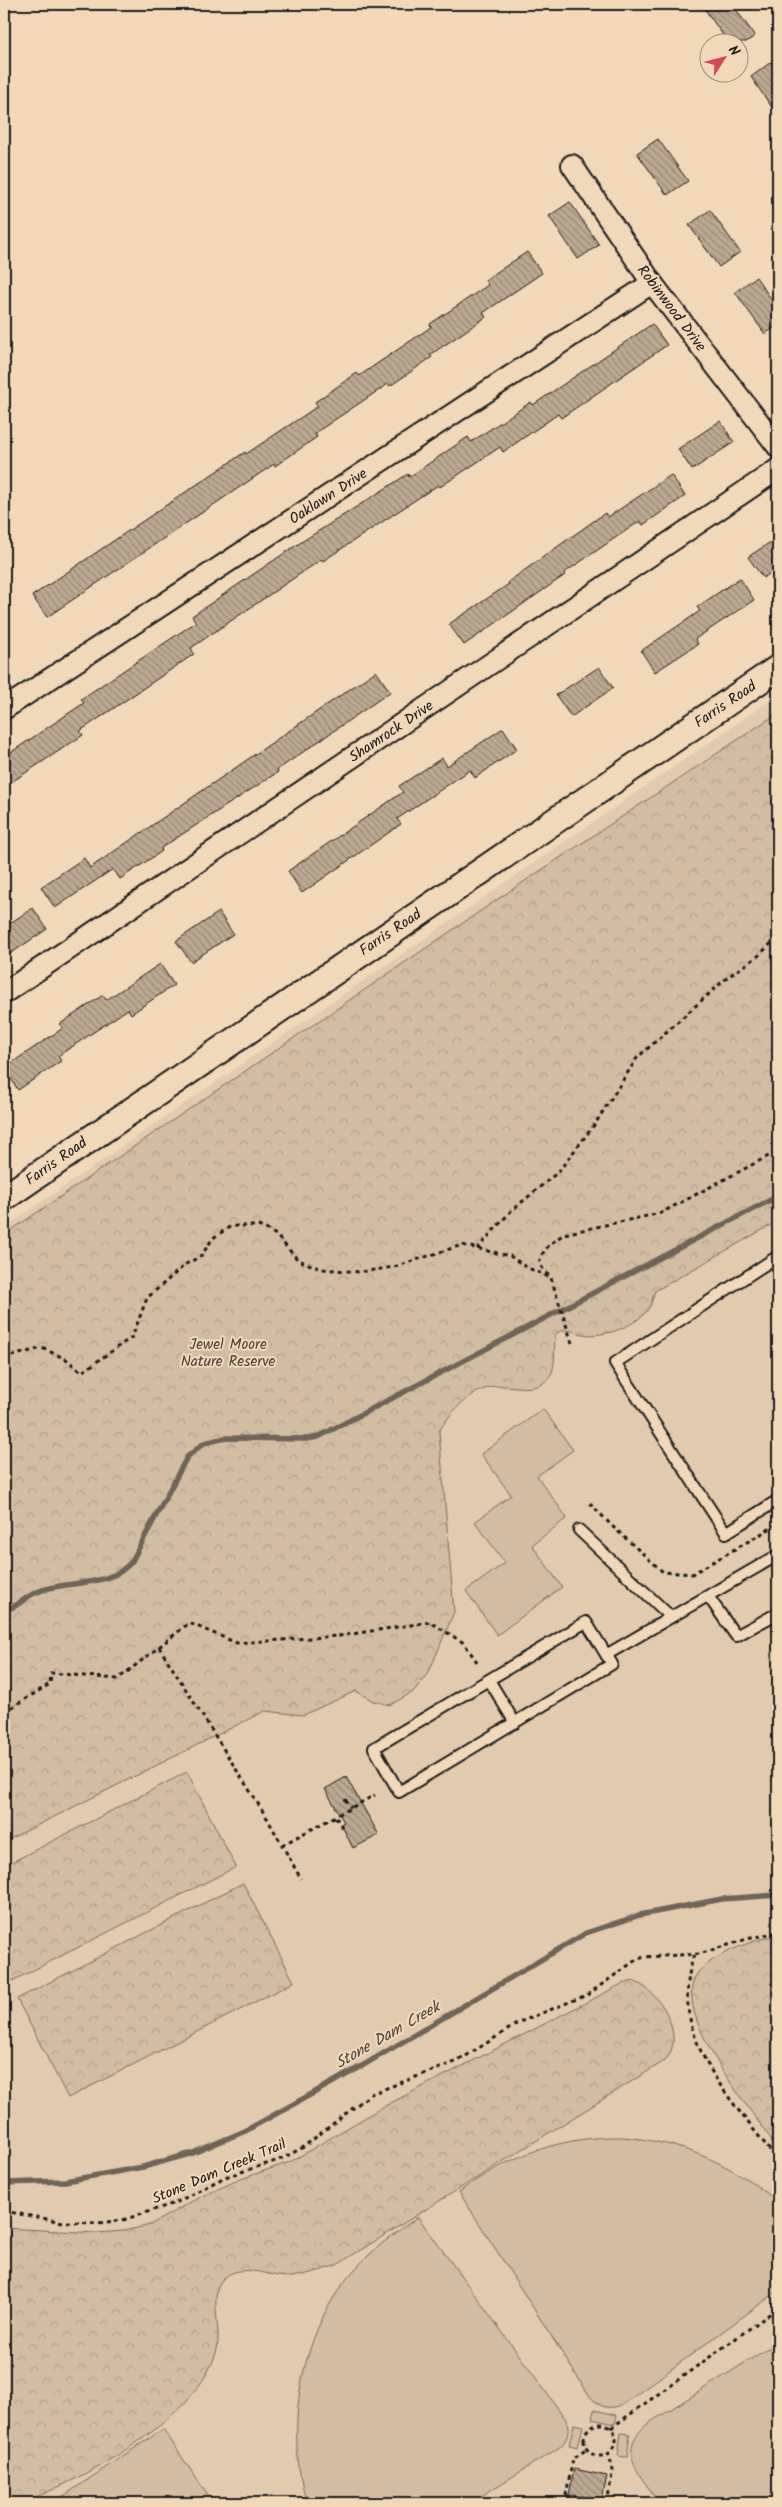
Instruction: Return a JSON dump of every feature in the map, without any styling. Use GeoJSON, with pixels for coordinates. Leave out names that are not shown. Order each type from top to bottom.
{"type":"FeatureCollection","features":[{"type":"Feature","properties":{"kind":"street","name":"Robinwood Drive"},"geometry":{"type":"LineString","coordinates":[[572,165],[652,283],[778,446]]}},
{"type":"Feature","properties":{"kind":"street","name":"Oaklawn Drive"},"geometry":{"type":"LineString","coordinates":[[4,709],[652,283]]}},
{"type":"Feature","properties":{"kind":"street","name":"Shamrock Drive"},"geometry":{"type":"LineString","coordinates":[[4,993],[778,469]]}},
{"type":"Feature","properties":{"kind":"street","name":"Farris Road"},"geometry":{"type":"LineString","coordinates":[[4,1198],[778,668]]}},
{"type":"Feature","properties":{"kind":"lane"},"geometry":{"type":"LineString","coordinates":[[778,1256],[615,1363],[726,1534],[778,1500]]}},
{"type":"Feature","properties":{"kind":"lane"},"geometry":{"type":"LineString","coordinates":[[579,1530],[671,1617]]}},
{"type":"Feature","properties":{"kind":"lane"},"geometry":{"type":"LineString","coordinates":[[606,1655],[778,1556]]}},
{"type":"Feature","properties":{"kind":"lane"},"geometry":{"type":"LineString","coordinates":[[708,1596],[736,1636],[778,1613]]}},
{"type":"Feature","properties":{"kind":"lane"},"geometry":{"type":"LineString","coordinates":[[586,1622],[606,1655],[612,1664],[399,1792],[374,1748],[586,1622]]}},
{"type":"Feature","properties":{"kind":"lane"},"geometry":{"type":"LineString","coordinates":[[489,1680],[515,1724]]}},
{"type":"Feature","properties":{"kind":"path"},"geometry":{"type":"LineString","coordinates":[[477,1250],[510,1212],[558,1172],[585,1138],[637,1058],[729,976],[757,957],[778,937]]}},
{"type":"Feature","properties":{"kind":"path"},"geometry":{"type":"LineString","coordinates":[[572,1343],[551,1278],[539,1264],[540,1258],[552,1242],[564,1234],[661,1213],[778,1151]]}},
{"type":"Feature","properties":{"kind":"path"},"geometry":{"type":"LineString","coordinates":[[4,1358],[42,1348],[66,1359],[82,1372],[132,1337],[147,1298],[186,1264],[201,1256],[213,1238],[231,1226],[258,1226],[268,1230],[276,1235],[298,1260],[322,1270],[360,1272],[394,1267],[462,1245],[477,1250],[499,1252],[510,1256],[526,1267],[551,1278]]}},
{"type":"Feature","properties":{"kind":"path"},"geometry":{"type":"LineString","coordinates":[[590,1503],[612,1526],[663,1572],[692,1574],[778,1524]]}},
{"type":"Feature","properties":{"kind":"path"},"geometry":{"type":"LineString","coordinates":[[4,1712],[50,1684],[51,1673],[118,1679],[189,1623],[237,1643],[339,1636],[430,1622],[464,1643],[477,1662]]}},
{"type":"Feature","properties":{"kind":"path"},"geometry":{"type":"LineString","coordinates":[[159,1647],[268,1818],[301,1879]]}},
{"type":"Feature","properties":{"kind":"path"},"geometry":{"type":"LineString","coordinates":[[282,1845],[375,1795]]}},
{"type":"Feature","properties":{"kind":"path"},"geometry":{"type":"LineString","coordinates":[[345,1800],[351,1808]]}},
{"type":"Feature","properties":{"kind":"path"},"geometry":{"type":"LineString","coordinates":[[336,1817],[343,1830]]}},
{"type":"Feature","properties":{"kind":"path","name":"Stone Dam Creek Trail"},"geometry":{"type":"LineString","coordinates":[[4,2211],[63,2222],[98,2223],[123,2220],[176,2203],[234,2173],[287,2156],[302,2148],[371,2094],[458,2061],[520,2022],[586,1995],[636,1960],[644,1957],[694,1955],[747,1938],[778,1932]]}},
{"type":"Feature","properties":{"kind":"path"},"geometry":{"type":"LineString","coordinates":[[694,1955],[688,1977],[688,2004],[689,2022],[697,2047],[707,2066],[778,2161]]}},
{"type":"Feature","properties":{"kind":"path"},"geometry":{"type":"LineString","coordinates":[[611,2428],[778,2308]]}},
{"type":"Feature","properties":{"kind":"path"},"geometry":{"type":"LineString","coordinates":[[597,2424],[611,2428],[616,2442],[608,2453],[596,2455],[587,2450],[584,2439],[587,2429],[597,2424]]}},
{"type":"Feature","properties":{"kind":"path"},"geometry":{"type":"LineString","coordinates":[[567,2503],[566,2496],[574,2460],[587,2450]]}},
{"type":"Feature","properties":{"kind":"path"},"geometry":{"type":"LineString","coordinates":[[607,2503],[613,2469],[608,2453]]}},
{"type":"Feature","properties":{"kind":"path"},"geometry":{"type":"LineString","coordinates":[[566,2496],[603,2503]]}},
{"type":"Feature","properties":{"kind":"shaded area"},"geometry":{"type":"Polygon","coordinates":[[[778,695],[778,2503],[4,2503],[4,1228],[778,695]]]}},
{"type":"Feature","properties":{"kind":"green space","name":"Jewel Moore Nature Reserve"},"geometry":{"type":"Polygon","coordinates":[[[778,713],[778,1221],[655,1291],[650,1306],[645,1313],[630,1325],[611,1332],[591,1335],[565,1330],[559,1332],[555,1335],[553,1370],[545,1381],[538,1386],[495,1386],[487,1388],[465,1400],[448,1418],[439,1431],[454,1612],[429,1672],[413,1692],[390,1705],[373,1701],[356,1691],[303,1715],[265,1711],[4,1842],[4,1235],[504,895],[778,713]]]}},
{"type":"Feature","properties":{"kind":"green space"},"geometry":{"type":"Polygon","coordinates":[[[543,1409],[573,1450],[537,1476],[567,1518],[532,1545],[562,1587],[497,1635],[466,1591],[505,1563],[475,1522],[511,1495],[481,1454],[543,1409]]]}},
{"type":"Feature","properties":{"kind":"green space"},"geometry":{"type":"Polygon","coordinates":[[[187,1772],[236,1867],[8,1983],[4,1974],[4,1866],[187,1772]]]}},
{"type":"Feature","properties":{"kind":"green space"},"geometry":{"type":"Polygon","coordinates":[[[243,1883],[294,1982],[68,2098],[17,1999],[243,1883]]]}},
{"type":"Feature","properties":{"kind":"green space"},"geometry":{"type":"Polygon","coordinates":[[[778,1935],[778,2149],[720,2066],[706,2041],[696,2017],[692,1995],[695,1977],[710,1962],[732,1950],[757,1940],[778,1935]]]}},
{"type":"Feature","properties":{"kind":"green space"},"geometry":{"type":"Polygon","coordinates":[[[633,1981],[643,1986],[652,1994],[661,2003],[667,2014],[673,2038],[671,2050],[666,2060],[335,2266],[291,2277],[241,2271],[225,2277],[220,2283],[216,2300],[217,2349],[206,2375],[188,2399],[165,2421],[138,2442],[110,2460],[27,2501],[4,2503],[4,2228],[97,2233],[124,2231],[150,2225],[196,2199],[238,2180],[290,2162],[381,2108],[622,1984],[633,1981]]]}},
{"type":"Feature","properties":{"kind":"green space"},"geometry":{"type":"Polygon","coordinates":[[[622,2137],[663,2143],[703,2156],[740,2175],[774,2199],[778,2203],[778,2291],[625,2403],[615,2407],[606,2407],[597,2403],[589,2395],[459,2192],[496,2168],[536,2151],[578,2140],[622,2137]]]}},
{"type":"Feature","properties":{"kind":"green space"},"geometry":{"type":"Polygon","coordinates":[[[418,2217],[565,2418],[568,2427],[566,2439],[557,2449],[470,2503],[307,2503],[300,2475],[297,2415],[308,2355],[332,2300],[349,2276],[382,2244],[418,2217]]]}},
{"type":"Feature","properties":{"kind":"green space"},"geometry":{"type":"Polygon","coordinates":[[[778,2342],[778,2503],[660,2503],[645,2483],[634,2463],[633,2443],[638,2433],[649,2423],[778,2342]]]}},
{"type":"Feature","properties":{"kind":"green space"},"geometry":{"type":"Polygon","coordinates":[[[594,2410],[617,2415],[615,2424],[592,2419],[594,2410]]]}},
{"type":"Feature","properties":{"kind":"green space"},"geometry":{"type":"Polygon","coordinates":[[[574,2424],[583,2426],[578,2447],[569,2445],[574,2424]]]}},
{"type":"Feature","properties":{"kind":"green space"},"geometry":{"type":"Polygon","coordinates":[[[163,2429],[213,2503],[53,2503],[163,2429]]]}},
{"type":"Feature","properties":{"kind":"green space"},"geometry":{"type":"Polygon","coordinates":[[[621,2433],[630,2434],[627,2457],[618,2456],[621,2433]]]}},
{"type":"Feature","properties":{"kind":"building"},"geometry":{"type":"Polygon","coordinates":[[[701,4],[732,4],[755,36],[750,39],[750,32],[721,32],[701,4]]]}},
{"type":"Feature","properties":{"kind":"building"},"geometry":{"type":"Polygon","coordinates":[[[771,62],[778,72],[778,116],[751,77],[771,62]]]}},
{"type":"Feature","properties":{"kind":"building"},"geometry":{"type":"Polygon","coordinates":[[[658,139],[688,181],[667,195],[637,153],[658,139]]]}},
{"type":"Feature","properties":{"kind":"building"},"geometry":{"type":"Polygon","coordinates":[[[570,202],[599,245],[578,259],[549,216],[570,202]]]}},
{"type":"Feature","properties":{"kind":"building"},"geometry":{"type":"Polygon","coordinates":[[[710,210],[740,252],[719,267],[689,225],[710,210]]]}},
{"type":"Feature","properties":{"kind":"building"},"geometry":{"type":"Polygon","coordinates":[[[527,252],[542,273],[483,313],[486,317],[430,355],[432,357],[390,386],[388,384],[315,433],[317,437],[275,466],[274,464],[47,617],[32,596],[245,452],[246,454],[318,406],[315,402],[357,373],[359,376],[431,327],[430,324],[488,285],[485,280],[527,252]]]}},
{"type":"Feature","properties":{"kind":"building"},"geometry":{"type":"Polygon","coordinates":[[[756,277],[778,309],[778,325],[765,334],[735,292],[756,277]]]}},
{"type":"Feature","properties":{"kind":"building"},"geometry":{"type":"Polygon","coordinates":[[[652,324],[667,345],[561,418],[558,414],[503,452],[500,447],[440,487],[438,485],[323,561],[322,559],[191,648],[194,654],[80,731],[83,735],[4,787],[4,757],[84,703],[81,699],[196,622],[192,616],[292,548],[408,474],[409,477],[468,437],[471,442],[531,402],[533,405],[652,324]]]}},
{"type":"Feature","properties":{"kind":"building"},"geometry":{"type":"Polygon","coordinates":[[[720,421],[734,442],[692,470],[678,449],[720,421]]]}},
{"type":"Feature","properties":{"kind":"building"},"geometry":{"type":"Polygon","coordinates":[[[671,475],[685,496],[643,525],[640,521],[464,645],[449,624],[509,584],[508,582],[605,513],[608,517],[671,475]]]}},
{"type":"Feature","properties":{"kind":"building"},"geometry":{"type":"Polygon","coordinates":[[[778,537],[778,568],[763,578],[748,557],[778,537]]]}},
{"type":"Feature","properties":{"kind":"building"},"geometry":{"type":"Polygon","coordinates":[[[740,578],[754,600],[695,639],[698,644],[655,672],[641,651],[700,611],[697,607],[740,578]]]}},
{"type":"Feature","properties":{"kind":"building"},"geometry":{"type":"Polygon","coordinates":[[[599,667],[613,688],[571,717],[556,695],[599,667]]]}},
{"type":"Feature","properties":{"kind":"building"},"geometry":{"type":"Polygon","coordinates":[[[376,671],[390,692],[277,770],[278,772],[161,848],[162,851],[120,879],[113,869],[55,908],[41,887],[84,858],[90,868],[376,671]]]}},
{"type":"Feature","properties":{"kind":"building"},"geometry":{"type":"Polygon","coordinates":[[[503,728],[517,749],[475,778],[470,770],[397,819],[401,824],[302,893],[288,871],[403,792],[399,786],[442,758],[447,766],[503,728]]]}},
{"type":"Feature","properties":{"kind":"building"},"geometry":{"type":"Polygon","coordinates":[[[33,908],[47,929],[4,958],[4,927],[33,908]]]}},
{"type":"Feature","properties":{"kind":"building"},"geometry":{"type":"Polygon","coordinates":[[[219,912],[233,934],[191,962],[176,941],[219,912]]]}},
{"type":"Feature","properties":{"kind":"building"},"geometry":{"type":"Polygon","coordinates":[[[160,964],[174,985],[131,1014],[128,1009],[58,1056],[61,1061],[18,1090],[4,1068],[63,1028],[60,1024],[103,995],[106,1000],[160,964]]]}},
{"type":"Feature","properties":{"kind":"building"},"geometry":{"type":"Polygon","coordinates":[[[346,1777],[379,1835],[353,1848],[341,1824],[344,1822],[325,1789],[346,1777]]]}},
{"type":"Feature","properties":{"kind":"building"},"geometry":{"type":"Polygon","coordinates":[[[574,2469],[607,2476],[602,2499],[569,2495],[574,2469]]]}},
{"type":"Feature","properties":{"kind":"waterway"},"geometry":{"type":"LineString","coordinates":[[4,1610],[13,1607],[37,1592],[49,1588],[100,1580],[123,1570],[132,1561],[187,1457],[204,1443],[226,1438],[307,1439],[318,1437],[778,1196]]}},
{"type":"Feature","properties":{"kind":"waterway","name":"Stone Dam Creek"},"geometry":{"type":"LineString","coordinates":[[4,2183],[65,2181],[143,2167],[193,2153],[245,2131],[362,2066],[586,1933],[640,1915],[722,1899],[778,1895]]}}]}
